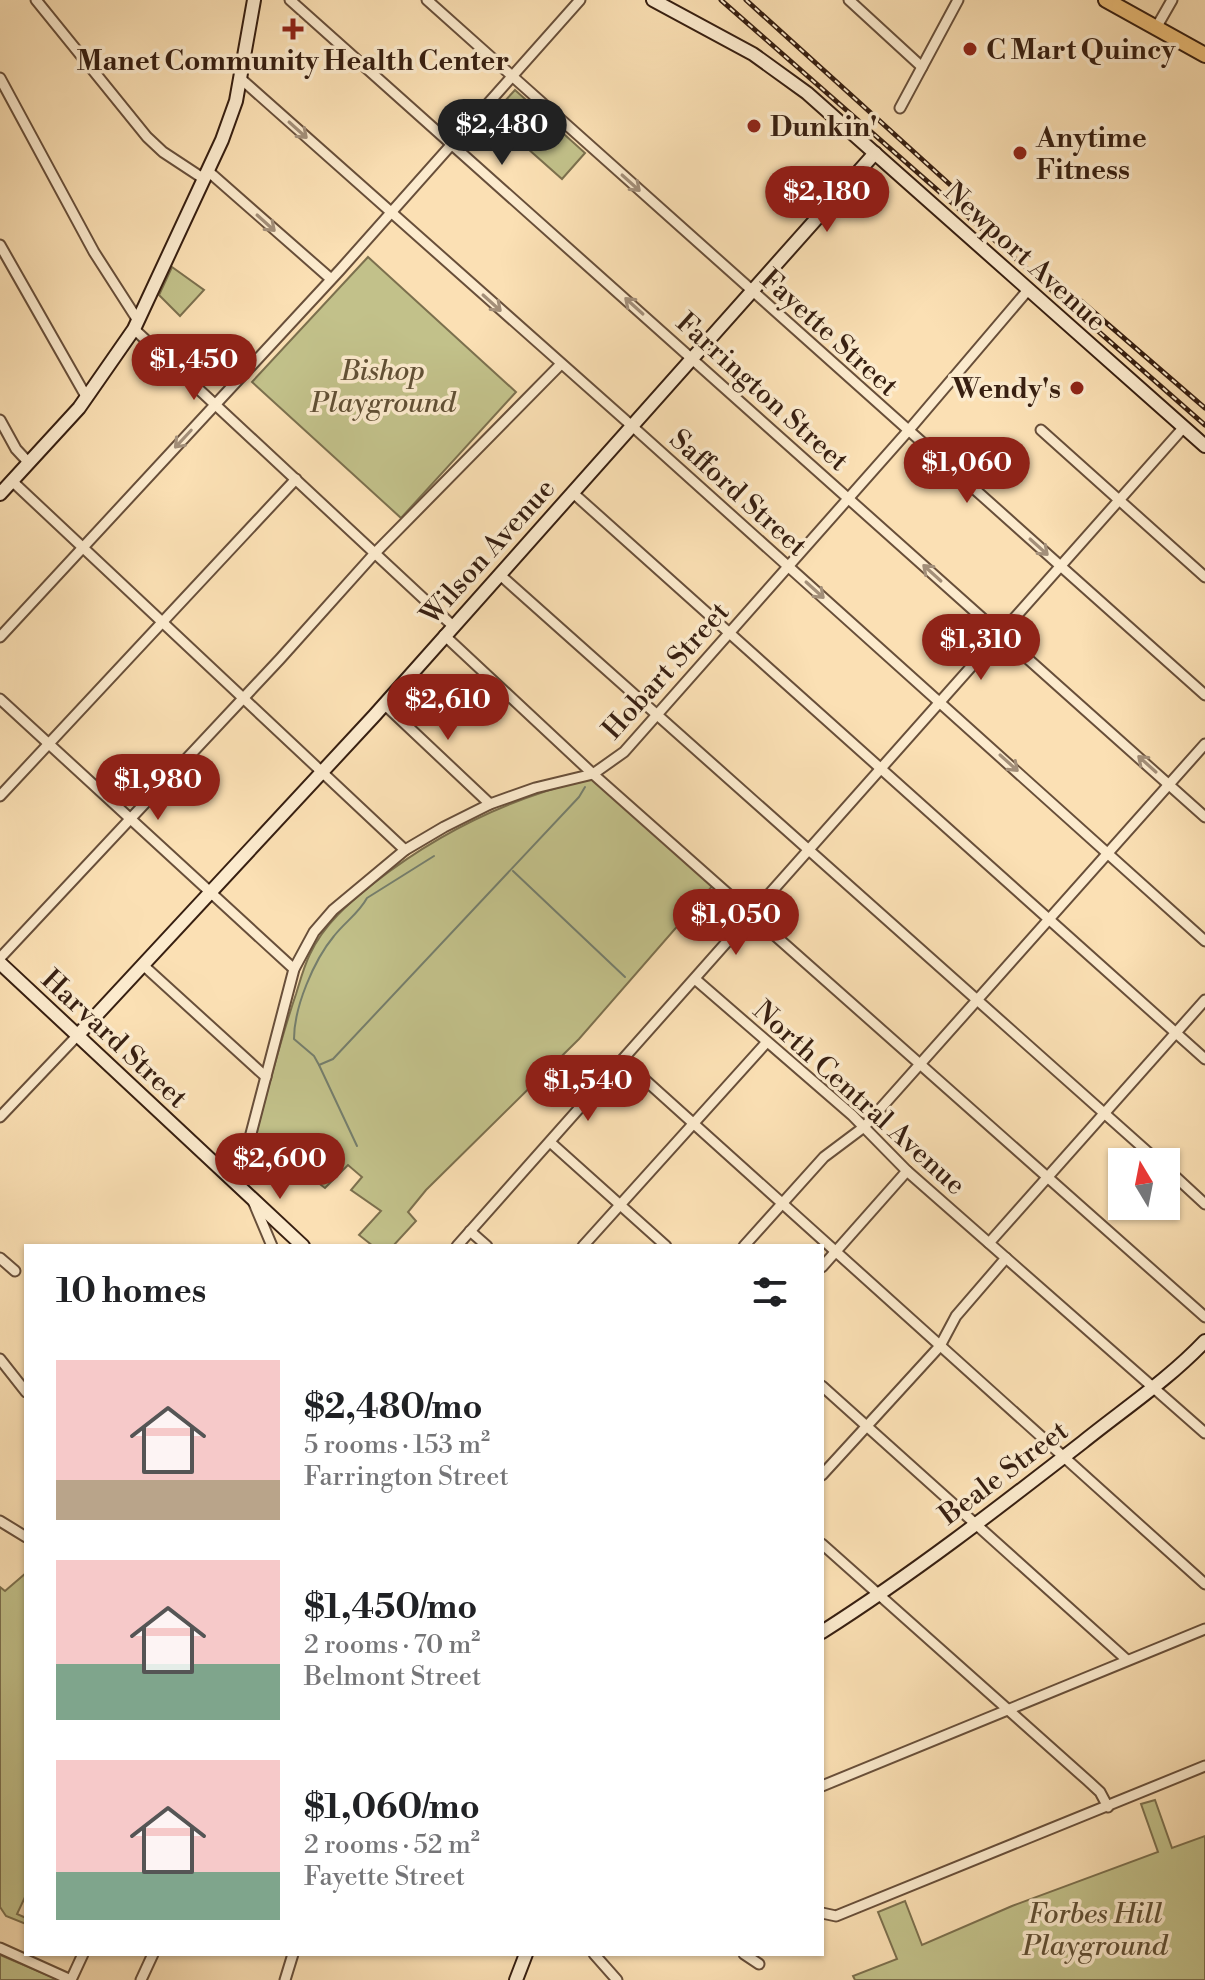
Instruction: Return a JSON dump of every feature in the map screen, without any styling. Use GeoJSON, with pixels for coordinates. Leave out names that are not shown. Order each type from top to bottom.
{"type":"FeatureCollection","features":[{"type":"Feature","properties":{"kind":"main road"},"geometry":{"type":"LineString","coordinates":[[0,494],[87,398],[135,324],[206,175],[236,101],[254,0]]}},
{"type":"Feature","properties":{"kind":"main road","name":"Newport Avenue"},"geometry":{"type":"LineString","coordinates":[[653,0],[739,45],[775,68],[1205,446]]}},
{"type":"Feature","properties":{"kind":"main road"},"geometry":{"type":"LineString","coordinates":[[1106,0],[1205,55]]}},
{"type":"Feature","properties":{"kind":"main road","name":"Wilson Avenue"},"geometry":{"type":"LineString","coordinates":[[77,1036],[384,704],[875,153]]}},
{"type":"Feature","properties":{"kind":"main road","name":"Harvard Street"},"geometry":{"type":"LineString","coordinates":[[0,961],[301,1244]]}},
{"type":"Feature","properties":{"kind":"main road","name":"Beale Street"},"geometry":{"type":"LineString","coordinates":[[824,1631],[880,1595],[976,1524],[1181,1365],[1205,1341]]}},
{"type":"Feature","properties":{"kind":"main road"},"geometry":{"type":"LineString","coordinates":[[516,1980],[525,1956]]}},
{"type":"Feature","properties":{"kind":"street"},"geometry":{"type":"LineString","coordinates":[[36,0],[147,137],[163,152],[206,175],[331,279]]}},
{"type":"Feature","properties":{"kind":"street","name":"Farrington Street"},"geometry":{"type":"LineString","coordinates":[[290,0],[1205,817]]}},
{"type":"Feature","properties":{"kind":"street","name":"Fayette Street"},"geometry":{"type":"LineString","coordinates":[[427,0],[1205,695]]}},
{"type":"Feature","properties":{"kind":"street"},"geometry":{"type":"LineString","coordinates":[[0,637],[331,279],[580,0]]}},
{"type":"Feature","properties":{"kind":"street"},"geometry":{"type":"LineString","coordinates":[[900,108],[958,0]]}},
{"type":"Feature","properties":{"kind":"street"},"geometry":{"type":"LineString","coordinates":[[1156,28],[1172,0]]}},
{"type":"Feature","properties":{"kind":"street"},"geometry":{"type":"LineString","coordinates":[[853,2],[922,67]]}},
{"type":"Feature","properties":{"kind":"street"},"geometry":{"type":"LineString","coordinates":[[0,78],[135,324],[215,405],[375,553],[593,774],[1205,1317]]}},
{"type":"Feature","properties":{"kind":"street","name":"Safford Street"},"geometry":{"type":"LineString","coordinates":[[240,78],[1205,941]]}},
{"type":"Feature","properties":{"kind":"street"},"geometry":{"type":"LineString","coordinates":[[0,245],[87,398]]}},
{"type":"Feature","properties":{"kind":"street","name":"Hobart Street"},"geometry":{"type":"LineString","coordinates":[[234,1181],[241,1172],[294,969],[314,932],[333,910],[405,850],[490,804],[535,788],[593,774],[624,752],[908,431],[1028,290]]}},
{"type":"Feature","properties":{"kind":"street"},"geometry":{"type":"LineString","coordinates":[[0,961],[375,553],[561,364]]}},
{"type":"Feature","properties":{"kind":"street"},"geometry":{"type":"LineString","coordinates":[[0,420],[16,449],[29,463]]}},
{"type":"Feature","properties":{"kind":"street"},"geometry":{"type":"LineString","coordinates":[[459,1244],[1184,427]]}},
{"type":"Feature","properties":{"kind":"street"},"geometry":{"type":"LineString","coordinates":[[1041,430],[1205,577]]}},
{"type":"Feature","properties":{"kind":"street"},"geometry":{"type":"LineString","coordinates":[[0,796],[296,479]]}},
{"type":"Feature","properties":{"kind":"street"},"geometry":{"type":"LineString","coordinates":[[12,481],[405,850]]}},
{"type":"Feature","properties":{"kind":"street"},"geometry":{"type":"LineString","coordinates":[[572,492],[1205,1059]]}},
{"type":"Feature","properties":{"kind":"street"},"geometry":{"type":"LineString","coordinates":[[499,574],[1144,1148]]}},
{"type":"Feature","properties":{"kind":"street"},"geometry":{"type":"LineString","coordinates":[[0,699],[294,969]]}},
{"type":"Feature","properties":{"kind":"street"},"geometry":{"type":"LineString","coordinates":[[384,704],[490,804]]}},
{"type":"Feature","properties":{"kind":"street"},"geometry":{"type":"LineString","coordinates":[[746,1244],[824,1157],[864,1127],[1205,744]]}},
{"type":"Feature","properties":{"kind":"street"},"geometry":{"type":"LineString","coordinates":[[143,965],[266,1077]]}},
{"type":"Feature","properties":{"kind":"street","name":"North Central Avenue"},"geometry":{"type":"LineString","coordinates":[[695,979],[864,1127],[907,1171],[1205,1433]]}},
{"type":"Feature","properties":{"kind":"street"},"geometry":{"type":"LineString","coordinates":[[989,1243],[1205,1000]]}},
{"type":"Feature","properties":{"kind":"street","name":"Wilson Avenue"},"geometry":{"type":"LineString","coordinates":[[0,1117],[77,1036]]}},
{"type":"Feature","properties":{"kind":"street"},"geometry":{"type":"LineString","coordinates":[[585,1244],[766,1043]]}},
{"type":"Feature","properties":{"kind":"street"},"geometry":{"type":"LineString","coordinates":[[623,1060],[1205,1584]]}},
{"type":"Feature","properties":{"kind":"street"},"geometry":{"type":"LineString","coordinates":[[550,1142],[664,1244]]}},
{"type":"Feature","properties":{"kind":"street"},"geometry":{"type":"LineString","coordinates":[[824,1265],[907,1171]]}},
{"type":"Feature","properties":{"kind":"street"},"geometry":{"type":"LineString","coordinates":[[1180,1181],[1205,1204]]}},
{"type":"Feature","properties":{"kind":"street"},"geometry":{"type":"LineString","coordinates":[[252,1199],[271,1244]]}},
{"type":"Feature","properties":{"kind":"street"},"geometry":{"type":"LineString","coordinates":[[470,1231],[485,1244]]}},
{"type":"Feature","properties":{"kind":"street"},"geometry":{"type":"LineString","coordinates":[[0,1258],[15,1271]]}},
{"type":"Feature","properties":{"kind":"street"},"geometry":{"type":"LineString","coordinates":[[824,1473],[940,1346],[956,1316],[1006,1258]]}},
{"type":"Feature","properties":{"kind":"street"},"geometry":{"type":"LineString","coordinates":[[0,1359],[24,1389]]}},
{"type":"Feature","properties":{"kind":"street"},"geometry":{"type":"LineString","coordinates":[[824,1388],[1127,1660]]}},
{"type":"Feature","properties":{"kind":"street"},"geometry":{"type":"LineString","coordinates":[[0,1521],[24,1536]]}},
{"type":"Feature","properties":{"kind":"street"},"geometry":{"type":"LineString","coordinates":[[824,1546],[1100,1792],[1108,1807]]}},
{"type":"Feature","properties":{"kind":"street"},"geometry":{"type":"LineString","coordinates":[[824,1785],[1205,1629]]}},
{"type":"Feature","properties":{"kind":"street"},"geometry":{"type":"LineString","coordinates":[[824,1913],[836,1916],[1205,1766]]}},
{"type":"Feature","properties":{"kind":"street"},"geometry":{"type":"LineString","coordinates":[[0,1948],[71,1980],[82,1956]]}},
{"type":"Feature","properties":{"kind":"street"},"geometry":{"type":"LineString","coordinates":[[141,1980],[152,1956]]}},
{"type":"Feature","properties":{"kind":"street"},"geometry":{"type":"LineString","coordinates":[[285,1980],[292,1956]]}},
{"type":"Feature","properties":{"kind":"street"},"geometry":{"type":"LineString","coordinates":[[596,1956],[617,1980]]}},
{"type":"Feature","properties":{"kind":"street"},"geometry":{"type":"LineString","coordinates":[[747,1956],[759,1964]]}},
{"type":"Feature","properties":{"kind":"green space"},"geometry":{"type":"Polygon","coordinates":[[[515,90],[585,153],[562,179],[491,116],[515,90]]]}},
{"type":"Feature","properties":{"kind":"green space","name":"Bishop Playground"},"geometry":{"type":"Polygon","coordinates":[[[368,257],[516,392],[401,518],[252,382],[368,257]]]}},
{"type":"Feature","properties":{"kind":"green space"},"geometry":{"type":"Polygon","coordinates":[[[172,267],[204,290],[180,316],[159,295],[172,267]]]}},
{"type":"Feature","properties":{"kind":"green space"},"geometry":{"type":"Polygon","coordinates":[[[585,780],[601,780],[715,883],[579,1039],[426,1190],[408,1212],[416,1221],[395,1244],[370,1244],[359,1235],[381,1211],[351,1190],[362,1177],[348,1165],[325,1188],[279,1153],[273,1159],[253,1146],[278,1051],[308,959],[322,933],[346,906],[398,865],[475,820],[585,780]]]}},
{"type":"Feature","properties":{"kind":"green space"},"geometry":{"type":"Polygon","coordinates":[[[24,1575],[24,1899],[17,1914],[24,1917],[24,1923],[6,1916],[0,1907],[0,1587],[5,1591],[24,1575]]]}},
{"type":"Feature","properties":{"kind":"green space","name":"Forbes Hill Playground"},"geometry":{"type":"Polygon","coordinates":[[[1155,1800],[1172,1848],[1205,1836],[1205,1980],[855,1980],[853,1976],[897,1959],[878,1912],[905,1901],[922,1945],[1012,1906],[1158,1852],[1141,1804],[1155,1800]]]}},
{"type":"Feature","properties":{"kind":"green space"},"geometry":{"type":"Polygon","coordinates":[[[0,1955],[59,1980],[0,1980],[0,1955]]]}},
{"type":"Feature","properties":{"kind":"waterway"},"geometry":{"type":"LineString","coordinates":[[434,856],[367,898],[319,958],[301,999],[294,1039],[314,1056],[319,1065],[333,1059],[585,787]]}},
{"type":"Feature","properties":{"kind":"waterway"},"geometry":{"type":"LineString","coordinates":[[513,871],[625,977]]}},
{"type":"Feature","properties":{"kind":"waterway"},"geometry":{"type":"LineString","coordinates":[[319,1065],[357,1146]]}},
{"type":"Feature","properties":{"kind":"railway"},"geometry":{"type":"LineString","coordinates":[[721,0],[1205,425]]}},
{"type":"Feature","properties":{"kind":"railway"},"geometry":{"type":"LineString","coordinates":[[746,0],[967,200]]}},
{"type":"Feature","properties":{"kind":"railway"},"geometry":{"type":"LineString","coordinates":[[1081,301],[1205,408]]}},
{"type":"Feature","properties":{"kind":"place","name":"Manet Community Health Center"},"geometry":{"type":"Point","coordinates":[293,29]}},
{"type":"Feature","properties":{"kind":"place","name":"C Mart Quincy"},"geometry":{"type":"Point","coordinates":[970,49]}},
{"type":"Feature","properties":{"kind":"place","name":"Dunkin'"},"geometry":{"type":"Point","coordinates":[754,126]}},
{"type":"Feature","properties":{"kind":"place","name":"Anytime Fitness"},"geometry":{"type":"Point","coordinates":[1020,153]}},
{"type":"Feature","properties":{"kind":"place","name":"Wendy's"},"geometry":{"type":"Point","coordinates":[1077,388]}}]}
